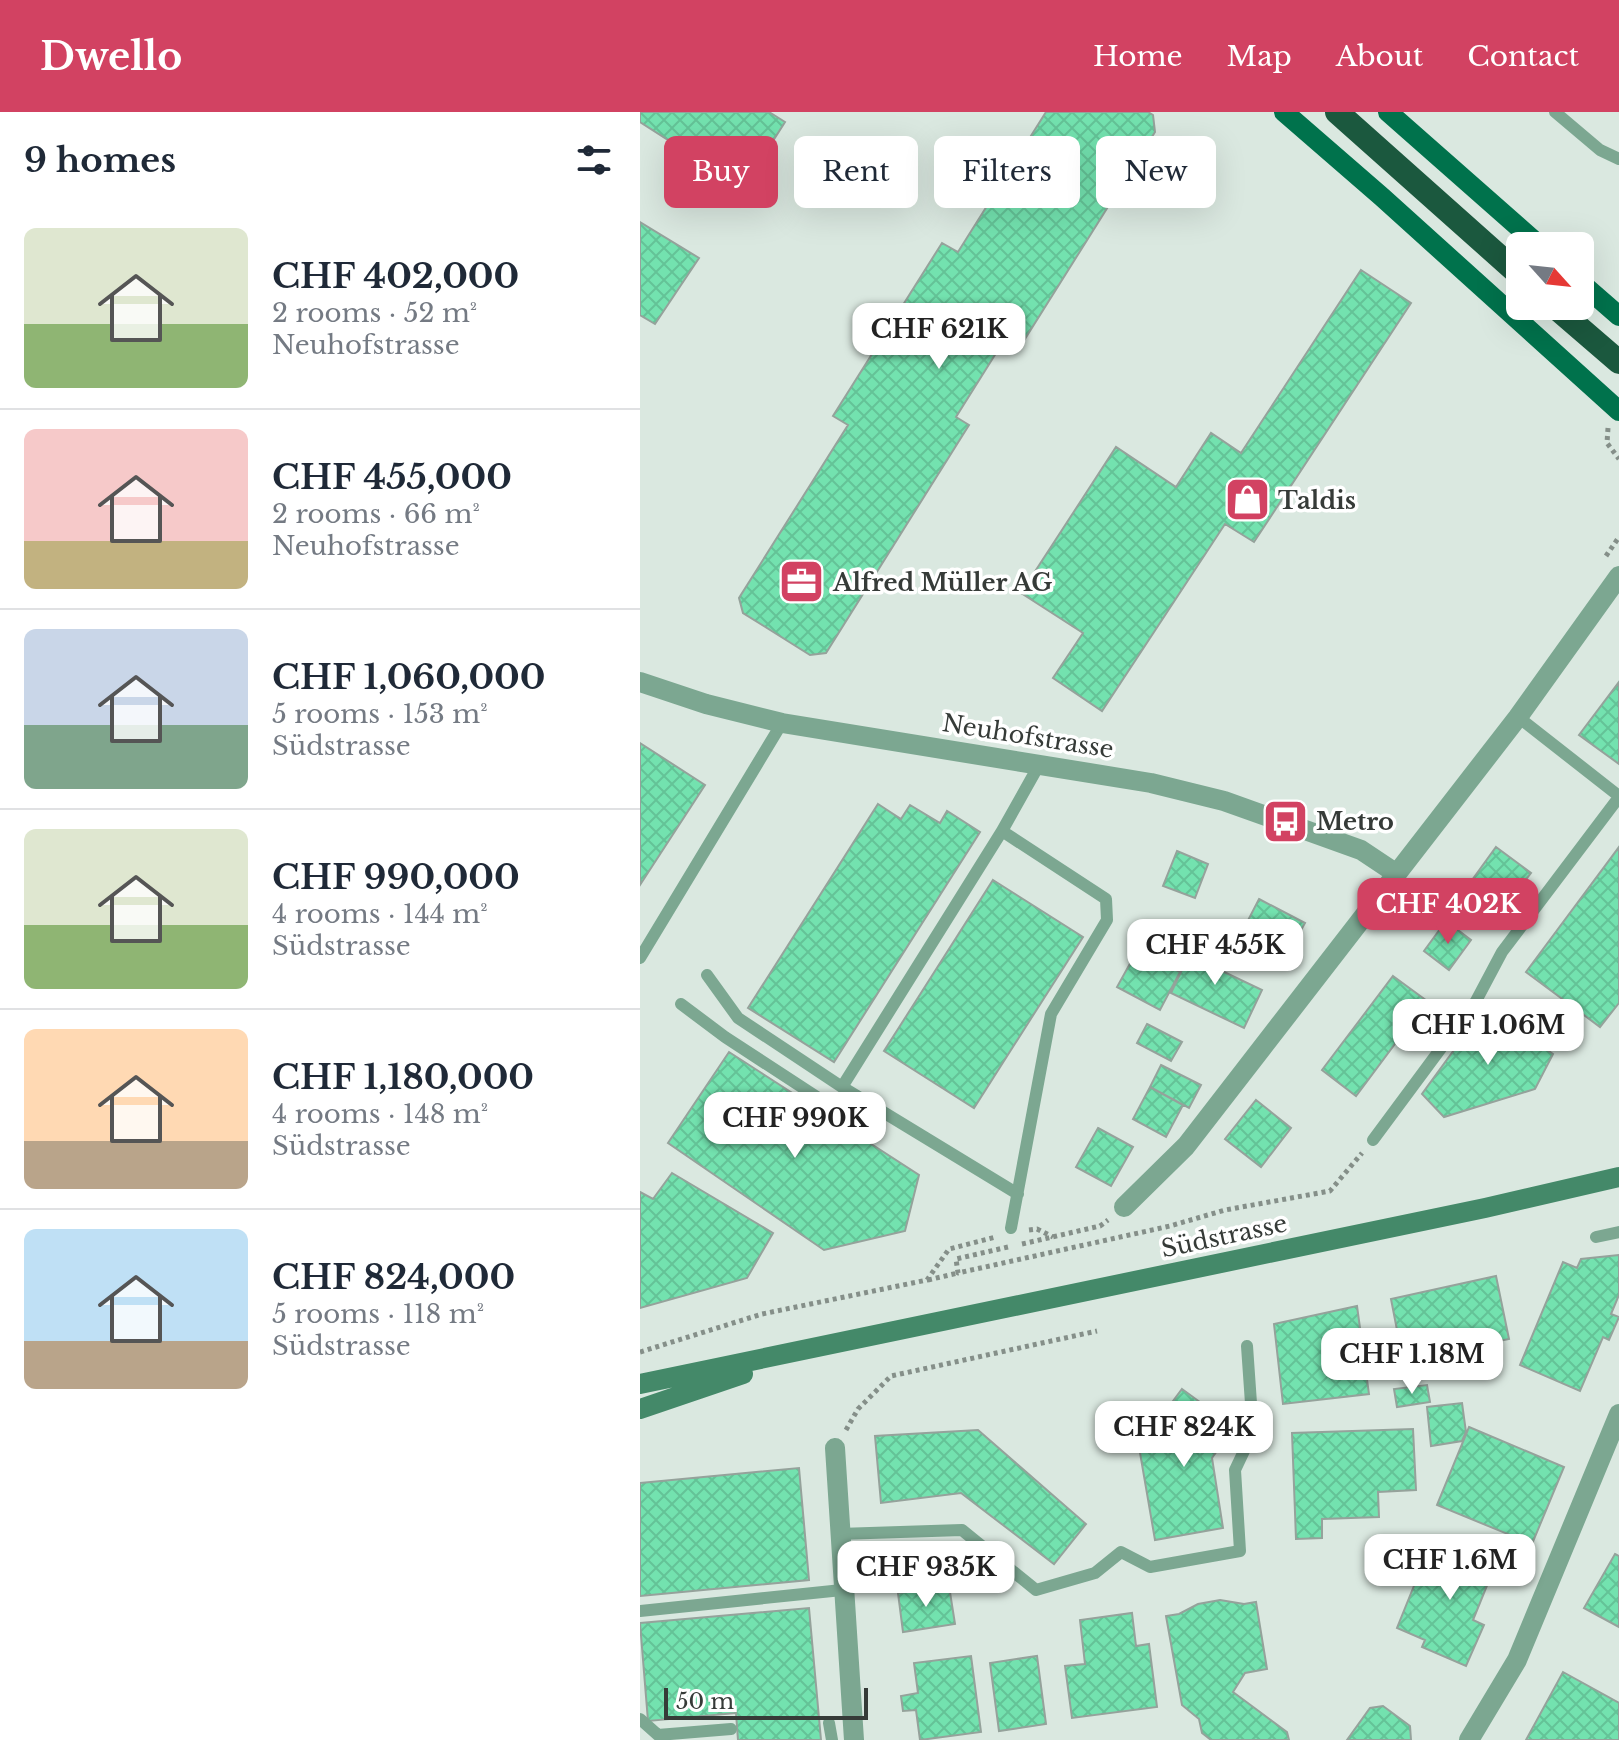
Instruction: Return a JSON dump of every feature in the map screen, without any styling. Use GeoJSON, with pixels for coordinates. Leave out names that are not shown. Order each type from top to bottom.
{"type":"FeatureCollection","features":[{"type":"Feature","properties":{"kind":"highway"},"geometry":{"type":"LineString","coordinates":[[1337,112],[1506,263]]}},
{"type":"Feature","properties":{"kind":"highway"},"geometry":{"type":"LineString","coordinates":[[1570,320],[1619,362]]}},
{"type":"Feature","properties":{"kind":"main road"},"geometry":{"type":"LineString","coordinates":[[1284,112],[1382,197],[1616,417]]}},
{"type":"Feature","properties":{"kind":"main road"},"geometry":{"type":"LineString","coordinates":[[1388,112],[1524,232]]}},
{"type":"Feature","properties":{"kind":"main road"},"geometry":{"type":"LineString","coordinates":[[1594,294],[1619,316]]}},
{"type":"Feature","properties":{"kind":"main road","name":"Südstrasse"},"geometry":{"type":"LineString","coordinates":[[640,1384],[1485,1208],[1619,1177]]}},
{"type":"Feature","properties":{"kind":"main road","name":"Südstrasse"},"geometry":{"type":"LineString","coordinates":[[640,1409],[838,1342]]}},
{"type":"Feature","properties":{"kind":"street"},"geometry":{"type":"LineString","coordinates":[[1124,1207],[1186,1146],[1518,717],[1619,576]]}},
{"type":"Feature","properties":{"kind":"street","name":"Neuhofstrasse"},"geometry":{"type":"LineString","coordinates":[[640,682],[706,704],[782,723],[1151,783],[1224,801],[1361,850],[1397,874]]}},
{"type":"Feature","properties":{"kind":"street"},"geometry":{"type":"LineString","coordinates":[[1469,1740],[1517,1660],[1619,1414]]}},
{"type":"Feature","properties":{"kind":"street"},"geometry":{"type":"LineString","coordinates":[[835,1448],[854,1740]]}},
{"type":"Feature","properties":{"kind":"lane"},"geometry":{"type":"LineString","coordinates":[[1555,112],[1600,150],[1619,159]]}},
{"type":"Feature","properties":{"kind":"lane"},"geometry":{"type":"LineString","coordinates":[[1373,1140],[1476,1001],[1502,952],[1619,796],[1518,717]]}},
{"type":"Feature","properties":{"kind":"lane"},"geometry":{"type":"LineString","coordinates":[[640,958],[782,723]]}},
{"type":"Feature","properties":{"kind":"lane"},"geometry":{"type":"LineString","coordinates":[[842,1087],[1002,831],[1039,765]]}},
{"type":"Feature","properties":{"kind":"lane"},"geometry":{"type":"LineString","coordinates":[[1002,831],[1106,899],[1107,920],[1051,1014],[1018,1194],[1006,1232]]}},
{"type":"Feature","properties":{"kind":"lane"},"geometry":{"type":"LineString","coordinates":[[707,975],[738,1018],[842,1087],[1018,1194]]}},
{"type":"Feature","properties":{"kind":"lane"},"geometry":{"type":"LineString","coordinates":[[681,1004],[725,1037],[872,1133]]}},
{"type":"Feature","properties":{"kind":"lane"},"geometry":{"type":"LineString","coordinates":[[1596,1237],[1619,1232]]}},
{"type":"Feature","properties":{"kind":"lane"},"geometry":{"type":"LineString","coordinates":[[839,1534],[962,1530],[1036,1590],[1095,1573],[1121,1552],[1150,1567],[1240,1551],[1235,1470],[1253,1432],[1247,1346]]}},
{"type":"Feature","properties":{"kind":"lane"},"geometry":{"type":"LineString","coordinates":[[640,1611],[842,1590]]}},
{"type":"Feature","properties":{"kind":"lane"},"geometry":{"type":"LineString","coordinates":[[640,1719],[662,1738],[731,1729]]}},
{"type":"Feature","properties":{"kind":"lane"},"geometry":{"type":"LineString","coordinates":[[829,1723],[832,1740]]}},
{"type":"Feature","properties":{"kind":"path"},"geometry":{"type":"LineString","coordinates":[[1616,417],[1607,429],[1607,443],[1619,459]]}},
{"type":"Feature","properties":{"kind":"path"},"geometry":{"type":"LineString","coordinates":[[640,1352],[762,1314],[927,1280],[1225,1210],[1330,1191],[1373,1140]]}},
{"type":"Feature","properties":{"kind":"path"},"geometry":{"type":"LineString","coordinates":[[958,1273],[956,1259],[1100,1226],[1124,1207]]}},
{"type":"Feature","properties":{"kind":"path"},"geometry":{"type":"LineString","coordinates":[[1025,1231],[1037,1229],[1053,1237]]}},
{"type":"Feature","properties":{"kind":"path"},"geometry":{"type":"LineString","coordinates":[[927,1280],[949,1249],[1006,1232]]}},
{"type":"Feature","properties":{"kind":"path"},"geometry":{"type":"LineString","coordinates":[[835,1448],[858,1409],[891,1376],[1097,1331]]}},
{"type":"Feature","properties":{"kind":"building"},"geometry":{"type":"Polygon","coordinates":[[[640,112],[769,112],[785,122],[776,136],[664,137],[640,122],[640,112]]]}},
{"type":"Feature","properties":{"kind":"building"},"geometry":{"type":"Polygon","coordinates":[[[1046,112],[1148,112],[1153,115],[1155,132],[1152,136],[1096,136],[1096,208],[1107,208],[1018,350],[998,350],[956,417],[969,425],[826,653],[810,655],[743,613],[739,598],[848,425],[833,416],[942,243],[958,252],[986,208],[1080,208],[1080,136],[1031,136],[1046,112]]]}},
{"type":"Feature","properties":{"kind":"building"},"geometry":{"type":"Polygon","coordinates":[[[640,222],[699,258],[655,324],[640,315],[640,222]]]}},
{"type":"Feature","properties":{"kind":"building"},"geometry":{"type":"Polygon","coordinates":[[[1361,270],[1411,303],[1254,542],[1225,524],[1102,711],[1053,678],[1083,633],[1021,593],[1116,447],[1176,487],[1211,433],[1241,453],[1361,270]]]}},
{"type":"Feature","properties":{"kind":"building"},"geometry":{"type":"Polygon","coordinates":[[[1619,682],[1619,764],[1579,735],[1619,682]]]}},
{"type":"Feature","properties":{"kind":"building"},"geometry":{"type":"Polygon","coordinates":[[[640,743],[705,785],[640,885],[640,743]]]}},
{"type":"Feature","properties":{"kind":"building"},"geometry":{"type":"Polygon","coordinates":[[[878,804],[901,819],[910,805],[940,823],[947,811],[980,832],[834,1062],[748,1008],[878,804]]]}},
{"type":"Feature","properties":{"kind":"building"},"geometry":{"type":"Polygon","coordinates":[[[1496,847],[1531,873],[1510,900],[1493,888],[1485,900],[1467,887],[1496,847]]]}},
{"type":"Feature","properties":{"kind":"building"},"geometry":{"type":"Polygon","coordinates":[[[1619,847],[1619,1003],[1600,1027],[1526,972],[1619,847]]]}},
{"type":"Feature","properties":{"kind":"building"},"geometry":{"type":"Polygon","coordinates":[[[1177,851],[1208,864],[1195,898],[1163,886],[1177,851]]]}},
{"type":"Feature","properties":{"kind":"building"},"geometry":{"type":"Polygon","coordinates":[[[993,880],[1083,937],[974,1108],[884,1051],[993,880]]]}},
{"type":"Feature","properties":{"kind":"building"},"geometry":{"type":"Polygon","coordinates":[[[1259,899],[1305,923],[1288,954],[1243,930],[1259,899]]]}},
{"type":"Feature","properties":{"kind":"building"},"geometry":{"type":"Polygon","coordinates":[[[1446,921],[1471,940],[1449,970],[1424,951],[1446,921]]]}},
{"type":"Feature","properties":{"kind":"building"},"geometry":{"type":"Polygon","coordinates":[[[1195,942],[1228,958],[1222,971],[1262,990],[1244,1028],[1171,993],[1195,942]]]}},
{"type":"Feature","properties":{"kind":"building"},"geometry":{"type":"Polygon","coordinates":[[[1138,949],[1180,972],[1160,1010],[1117,987],[1138,949]]]}},
{"type":"Feature","properties":{"kind":"building"},"geometry":{"type":"Polygon","coordinates":[[[1393,976],[1427,1001],[1356,1096],[1322,1070],[1393,976]]]}},
{"type":"Feature","properties":{"kind":"building"},"geometry":{"type":"Polygon","coordinates":[[[1486,1006],[1553,1054],[1535,1089],[1444,1117],[1422,1094],[1486,1006]]]}},
{"type":"Feature","properties":{"kind":"building"},"geometry":{"type":"Polygon","coordinates":[[[1147,1024],[1182,1042],[1171,1061],[1137,1043],[1147,1024]]]}},
{"type":"Feature","properties":{"kind":"building"},"geometry":{"type":"Polygon","coordinates":[[[729,1052],[919,1175],[905,1231],[824,1250],[668,1143],[729,1052]]]}},
{"type":"Feature","properties":{"kind":"building"},"geometry":{"type":"Polygon","coordinates":[[[1161,1065],[1201,1085],[1189,1108],[1150,1087],[1161,1065]]]}},
{"type":"Feature","properties":{"kind":"building"},"geometry":{"type":"Polygon","coordinates":[[[1150,1087],[1183,1105],[1166,1137],[1133,1119],[1150,1087]]]}},
{"type":"Feature","properties":{"kind":"building"},"geometry":{"type":"Polygon","coordinates":[[[1256,1100],[1291,1128],[1261,1167],[1225,1139],[1256,1100]]]}},
{"type":"Feature","properties":{"kind":"building"},"geometry":{"type":"Polygon","coordinates":[[[1098,1128],[1133,1147],[1111,1186],[1076,1167],[1098,1128]]]}},
{"type":"Feature","properties":{"kind":"building"},"geometry":{"type":"Polygon","coordinates":[[[672,1173],[773,1233],[747,1278],[640,1308],[640,1192],[653,1199],[672,1173]]]}},
{"type":"Feature","properties":{"kind":"building"},"geometry":{"type":"Polygon","coordinates":[[[1619,1255],[1619,1295],[1611,1314],[1619,1317],[1609,1340],[1603,1337],[1580,1391],[1520,1365],[1563,1262],[1577,1268],[1581,1259],[1619,1255]]]}},
{"type":"Feature","properties":{"kind":"building"},"geometry":{"type":"Polygon","coordinates":[[[1496,1276],[1509,1339],[1403,1361],[1391,1299],[1496,1276]]]}},
{"type":"Feature","properties":{"kind":"building"},"geometry":{"type":"Polygon","coordinates":[[[1357,1306],[1369,1394],[1283,1404],[1274,1324],[1357,1306]]]}},
{"type":"Feature","properties":{"kind":"building"},"geometry":{"type":"Polygon","coordinates":[[[1427,1385],[1430,1402],[1397,1407],[1394,1389],[1427,1385]]]}},
{"type":"Feature","properties":{"kind":"building"},"geometry":{"type":"Polygon","coordinates":[[[1182,1389],[1234,1427],[1212,1458],[1223,1528],[1155,1540],[1139,1447],[1182,1389]]]}},
{"type":"Feature","properties":{"kind":"building"},"geometry":{"type":"Polygon","coordinates":[[[1462,1403],[1466,1432],[1462,1441],[1431,1446],[1427,1407],[1462,1403]]]}},
{"type":"Feature","properties":{"kind":"building"},"geometry":{"type":"Polygon","coordinates":[[[1469,1427],[1564,1467],[1532,1544],[1437,1505],[1469,1427]]]}},
{"type":"Feature","properties":{"kind":"building"},"geometry":{"type":"Polygon","coordinates":[[[1413,1429],[1416,1490],[1378,1492],[1379,1517],[1322,1519],[1322,1538],[1296,1539],[1292,1433],[1413,1429]]]}},
{"type":"Feature","properties":{"kind":"building"},"geometry":{"type":"Polygon","coordinates":[[[978,1430],[1086,1524],[1054,1564],[961,1493],[881,1503],[875,1436],[978,1430]]]}},
{"type":"Feature","properties":{"kind":"building"},"geometry":{"type":"Polygon","coordinates":[[[799,1468],[809,1580],[640,1596],[640,1483],[799,1468]]]}},
{"type":"Feature","properties":{"kind":"building"},"geometry":{"type":"Polygon","coordinates":[[[1456,1538],[1499,1556],[1473,1620],[1484,1625],[1466,1666],[1422,1647],[1425,1640],[1397,1628],[1424,1561],[1443,1569],[1456,1538]]]}},
{"type":"Feature","properties":{"kind":"building"},"geometry":{"type":"Polygon","coordinates":[[[1615,1554],[1619,1556],[1619,1627],[1584,1608],[1615,1554]]]}},
{"type":"Feature","properties":{"kind":"building"},"geometry":{"type":"Polygon","coordinates":[[[949,1586],[955,1624],[903,1632],[898,1593],[949,1586]]]}},
{"type":"Feature","properties":{"kind":"building"},"geometry":{"type":"Polygon","coordinates":[[[1220,1600],[1244,1604],[1256,1602],[1267,1669],[1245,1673],[1233,1692],[1287,1732],[1289,1740],[1211,1740],[1202,1733],[1199,1719],[1182,1705],[1166,1616],[1179,1614],[1198,1604],[1220,1600]]]}},
{"type":"Feature","properties":{"kind":"building"},"geometry":{"type":"Polygon","coordinates":[[[809,1608],[821,1740],[738,1740],[736,1713],[648,1721],[640,1623],[809,1608]]]}},
{"type":"Feature","properties":{"kind":"building"},"geometry":{"type":"Polygon","coordinates":[[[1132,1613],[1136,1646],[1149,1644],[1157,1707],[1072,1718],[1065,1666],[1085,1664],[1080,1620],[1132,1613]]]}},
{"type":"Feature","properties":{"kind":"building"},"geometry":{"type":"Polygon","coordinates":[[[971,1656],[981,1732],[920,1740],[916,1710],[903,1711],[901,1696],[918,1693],[914,1663],[971,1656]]]}},
{"type":"Feature","properties":{"kind":"building"},"geometry":{"type":"Polygon","coordinates":[[[1037,1656],[1046,1724],[999,1731],[990,1663],[1037,1656]]]}},
{"type":"Feature","properties":{"kind":"building"},"geometry":{"type":"Polygon","coordinates":[[[1563,1672],[1619,1703],[1619,1740],[1526,1740],[1563,1672]]]}},
{"type":"Feature","properties":{"kind":"building"},"geometry":{"type":"Polygon","coordinates":[[[1383,1706],[1410,1726],[1411,1740],[1347,1740],[1370,1708],[1383,1706]]]}},
{"type":"Feature","properties":{"kind":"place","name":"Taldis"},"geometry":{"type":"Point","coordinates":[1247,500]}},
{"type":"Feature","properties":{"kind":"place","name":"Alfred Müller AG"},"geometry":{"type":"Point","coordinates":[802,582]}},
{"type":"Feature","properties":{"kind":"place","name":"Metro"},"geometry":{"type":"Point","coordinates":[1285,821]}}]}
